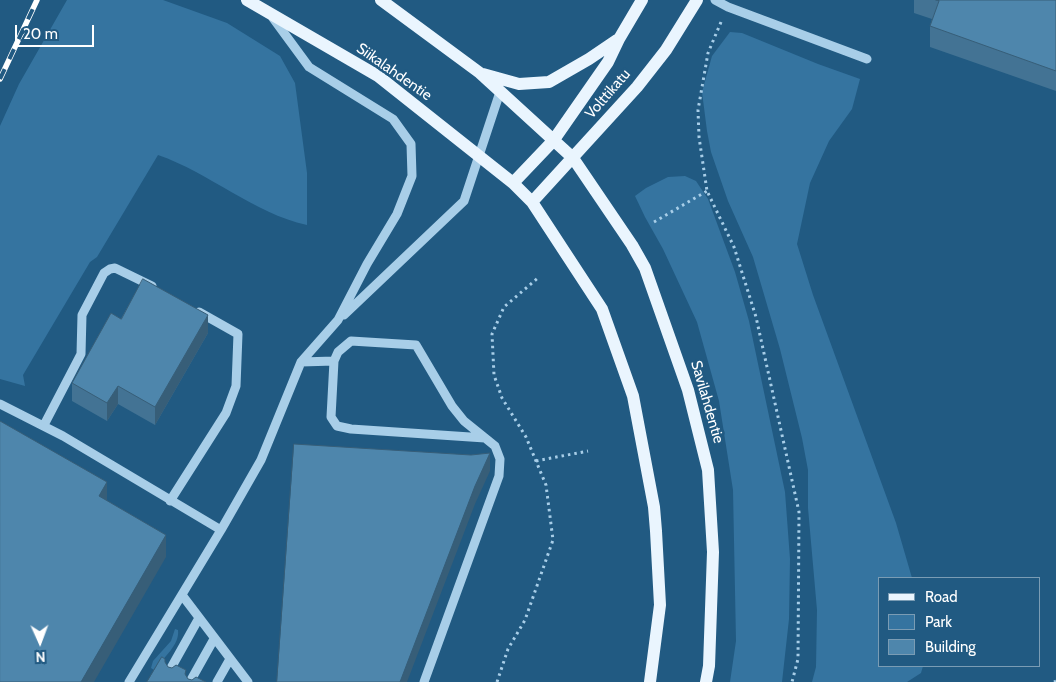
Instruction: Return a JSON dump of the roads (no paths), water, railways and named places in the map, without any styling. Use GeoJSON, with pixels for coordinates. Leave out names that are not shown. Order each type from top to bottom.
{"type":"FeatureCollection","features":[{"type":"Feature","properties":{"kind":"main road","name":"Siikalahdentie"},"geometry":{"type":"LineString","coordinates":[[247,0],[378,76],[513,183]]}},
{"type":"Feature","properties":{"kind":"main road"},"geometry":{"type":"LineString","coordinates":[[381,0],[480,73],[573,158]]}},
{"type":"Feature","properties":{"kind":"main road","name":"Volttikatu"},"geometry":{"type":"LineString","coordinates":[[513,183],[553,141],[608,62],[619,38],[642,0]]}},
{"type":"Feature","properties":{"kind":"main road","name":"Volttikatu"},"geometry":{"type":"LineString","coordinates":[[532,202],[637,87],[666,50],[697,0]]}},
{"type":"Feature","properties":{"kind":"main road","name":"Volttikatu"},"geometry":{"type":"LineString","coordinates":[[480,73],[519,84],[549,82],[590,59],[619,38]]}},
{"type":"Feature","properties":{"kind":"main road","name":"Savilahdentie"},"geometry":{"type":"LineString","coordinates":[[573,158],[632,245],[645,268],[688,390],[700,434],[708,470],[713,552],[709,666],[706,682]]}},
{"type":"Feature","properties":{"kind":"main road"},"geometry":{"type":"LineString","coordinates":[[513,183],[532,202],[602,309],[633,396],[654,507],[660,605],[650,681]]}},
{"type":"Feature","properties":{"kind":"street"},"geometry":{"type":"LineString","coordinates":[[715,0],[867,59]]}},
{"type":"Feature","properties":{"kind":"street"},"geometry":{"type":"LineString","coordinates":[[269,12],[309,67],[393,119],[411,144],[412,176],[397,214],[367,264],[338,320]]}},
{"type":"Feature","properties":{"kind":"street"},"geometry":{"type":"LineString","coordinates":[[130,682],[261,460],[301,362],[338,320],[464,201],[500,92]]}},
{"type":"Feature","properties":{"kind":"street"},"geometry":{"type":"LineString","coordinates":[[44,425],[81,354],[82,315],[104,273],[115,268],[162,292]]}},
{"type":"Feature","properties":{"kind":"street"},"geometry":{"type":"LineString","coordinates":[[170,500],[226,413],[236,386],[238,334],[188,306]]}},
{"type":"Feature","properties":{"kind":"street"},"geometry":{"type":"LineString","coordinates":[[424,682],[499,476],[500,459],[495,446],[464,421],[452,406],[416,345],[351,341],[338,352],[334,361],[331,417],[337,426],[351,429],[485,438]]}},
{"type":"Feature","properties":{"kind":"street"},"geometry":{"type":"LineString","coordinates":[[301,362],[334,361]]}},
{"type":"Feature","properties":{"kind":"street"},"geometry":{"type":"LineString","coordinates":[[0,404],[44,425],[221,530]]}},
{"type":"Feature","properties":{"kind":"street"},"geometry":{"type":"LineString","coordinates":[[182,595],[246,681]]}},
{"type":"Feature","properties":{"kind":"street"},"geometry":{"type":"LineString","coordinates":[[171,668],[199,618]]}},
{"type":"Feature","properties":{"kind":"street"},"geometry":{"type":"LineString","coordinates":[[191,680],[214,639]]}},
{"type":"Feature","properties":{"kind":"street"},"geometry":{"type":"LineString","coordinates":[[217,682],[230,659]]}},
{"type":"Feature","properties":{"kind":"railway"},"geometry":{"type":"LineString","coordinates":[[0,79],[37,0]]}}]}
